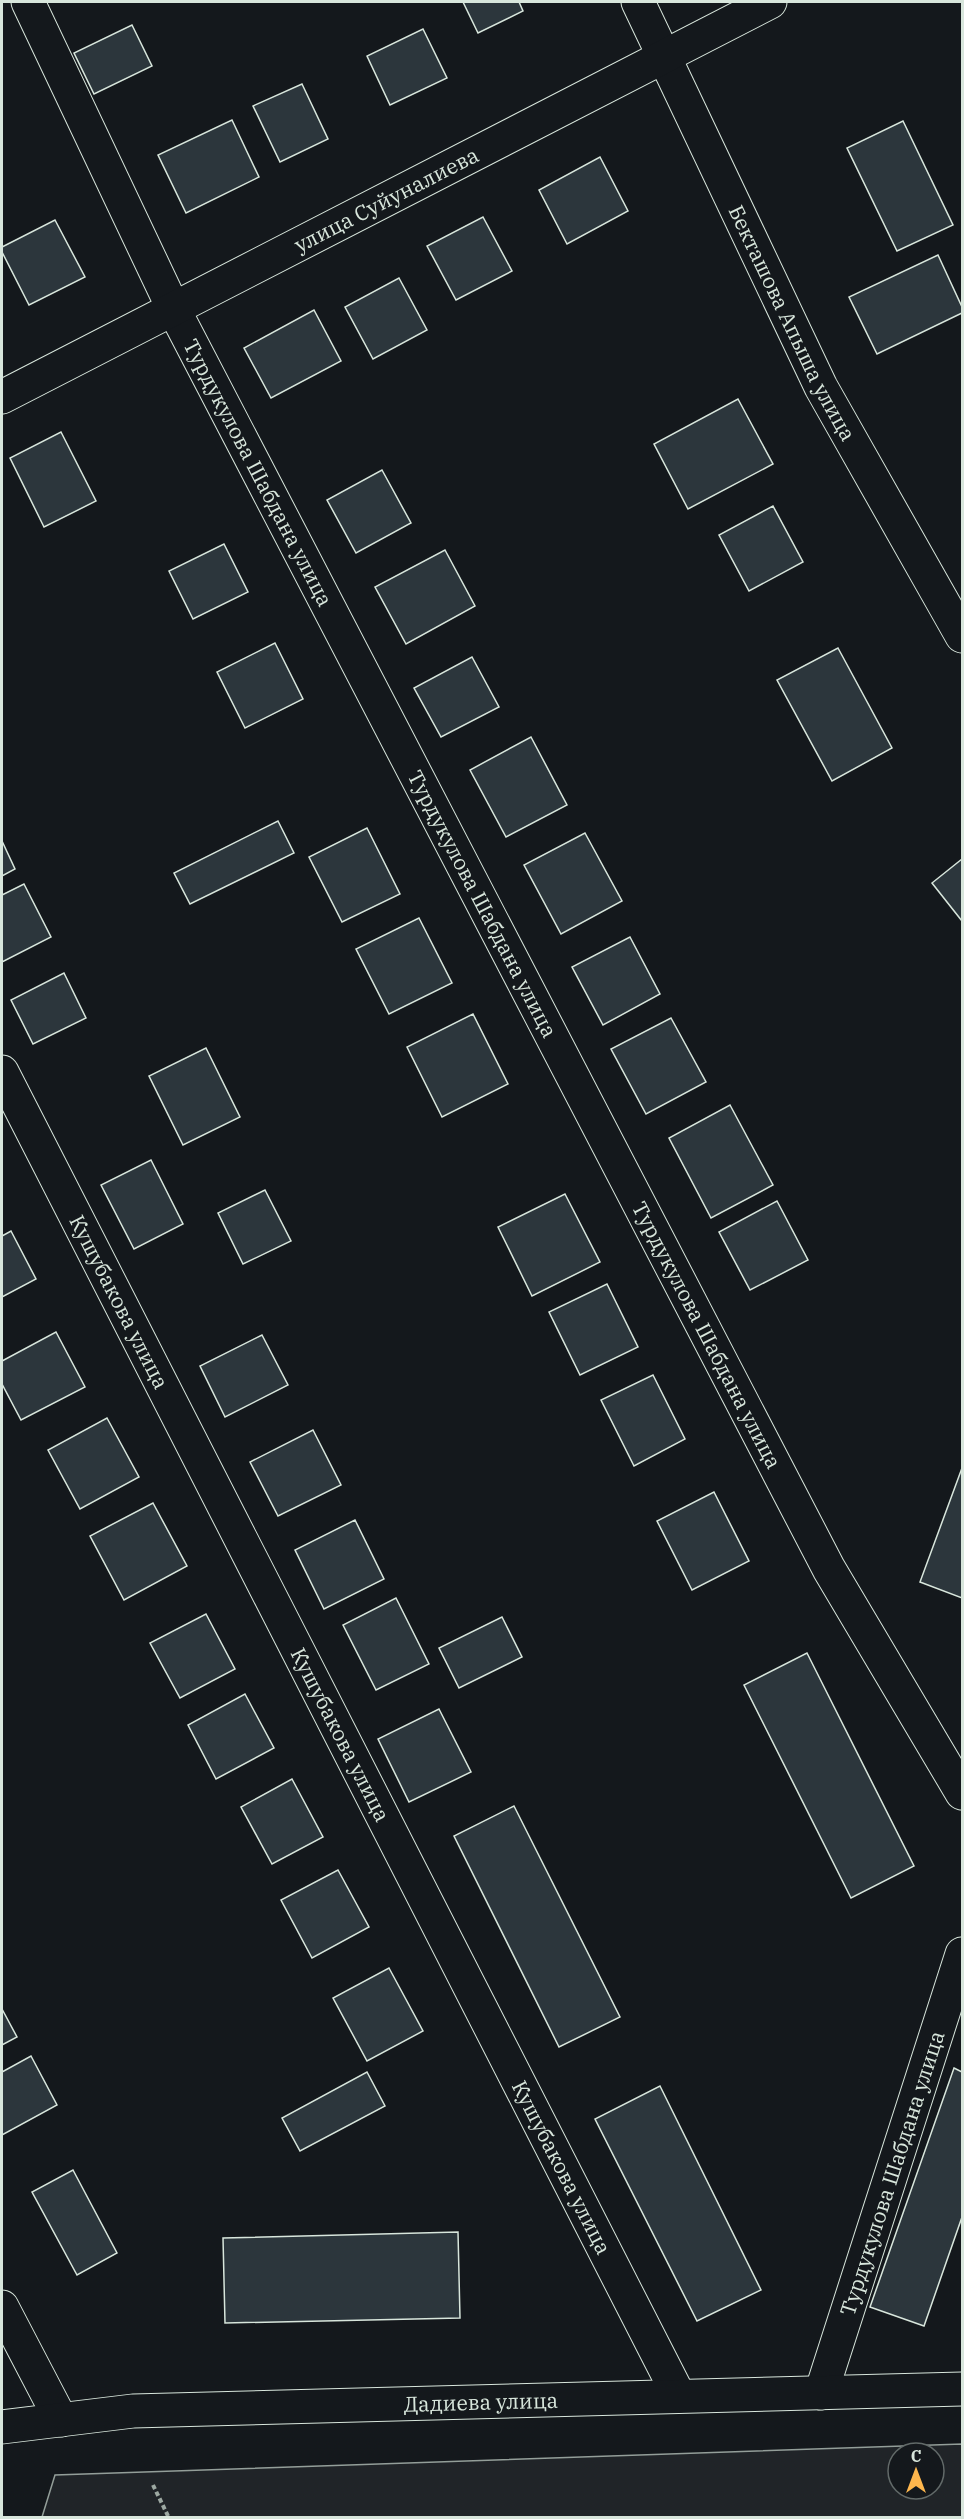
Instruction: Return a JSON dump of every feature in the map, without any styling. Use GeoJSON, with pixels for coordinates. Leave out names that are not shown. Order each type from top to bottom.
{"type":"FeatureCollection","features":[{"type":"Feature","properties":{"kind":"street","name":"Турдукулова Шабдана улица"},"geometry":{"type":"LineString","coordinates":[[28,2],[173,308],[829,1569],[963,1793]]}},
{"type":"Feature","properties":{"kind":"street","name":"Бекташова Апыша улица"},"geometry":{"type":"LineString","coordinates":[[638,2],[821,387],[963,636]]}},
{"type":"Feature","properties":{"kind":"street","name":"улица Суйуналиева"},"geometry":{"type":"LineString","coordinates":[[2,397],[770,2]]}},
{"type":"Feature","properties":{"kind":"street","name":"Кушубакова улица"},"geometry":{"type":"LineString","coordinates":[[2,1072],[679,2396]]}},
{"type":"Feature","properties":{"kind":"street","name":"Турдукулова Шабдана улица"},"geometry":{"type":"LineString","coordinates":[[821,2392],[963,1954]]}},
{"type":"Feature","properties":{"kind":"street"},"geometry":{"type":"LineString","coordinates":[[2,2307],[61,2420]]}},
{"type":"Feature","properties":{"kind":"street","name":"Дадиева улица"},"geometry":{"type":"LineString","coordinates":[[2,2427],[133,2411],[963,2389]]}},
{"type":"Feature","properties":{"kind":"path"},"geometry":{"type":"LineString","coordinates":[[153,2485],[169,2517]]}},
{"type":"Feature","properties":{"kind":"shaded area"},"geometry":{"type":"Polygon","coordinates":[[[962,2444],[962,2517],[42,2517],[55,2475],[886,2447],[886,2501],[946,2501],[946,2445],[962,2444]]]}},
{"type":"Feature","properties":{"kind":"building"},"geometry":{"type":"Polygon","coordinates":[[[463,2],[519,2],[523,11],[478,33],[463,2]]]}},
{"type":"Feature","properties":{"kind":"building"},"geometry":{"type":"Polygon","coordinates":[[[132,25],[152,66],[94,94],[74,53],[132,25]]]}},
{"type":"Feature","properties":{"kind":"building"},"geometry":{"type":"Polygon","coordinates":[[[423,29],[447,78],[390,105],[367,56],[423,29]]]}},
{"type":"Feature","properties":{"kind":"building"},"geometry":{"type":"Polygon","coordinates":[[[302,84],[328,139],[280,162],[253,106],[302,84]]]}},
{"type":"Feature","properties":{"kind":"building"},"geometry":{"type":"Polygon","coordinates":[[[232,120],[259,177],[186,213],[158,155],[232,120]]]}},
{"type":"Feature","properties":{"kind":"building"},"geometry":{"type":"Polygon","coordinates":[[[903,121],[953,225],[897,251],[847,148],[903,121]]]}},
{"type":"Feature","properties":{"kind":"building"},"geometry":{"type":"Polygon","coordinates":[[[600,157],[628,211],[567,244],[539,190],[600,157]]]}},
{"type":"Feature","properties":{"kind":"building"},"geometry":{"type":"Polygon","coordinates":[[[483,217],[512,271],[456,300],[427,246],[483,217]]]}},
{"type":"Feature","properties":{"kind":"building"},"geometry":{"type":"Polygon","coordinates":[[[55,220],[85,277],[29,305],[2,252],[2,247],[55,220]]]}},
{"type":"Feature","properties":{"kind":"building"},"geometry":{"type":"Polygon","coordinates":[[[938,255],[962,307],[962,313],[877,354],[849,297],[938,255]]]}},
{"type":"Feature","properties":{"kind":"building"},"geometry":{"type":"Polygon","coordinates":[[[399,278],[427,330],[373,359],[345,307],[399,278]]]}},
{"type":"Feature","properties":{"kind":"building"},"geometry":{"type":"Polygon","coordinates":[[[314,310],[341,361],[271,398],[244,348],[314,310]]]}},
{"type":"Feature","properties":{"kind":"building"},"geometry":{"type":"Polygon","coordinates":[[[738,399],[773,464],[688,509],[654,444],[738,399]]]}},
{"type":"Feature","properties":{"kind":"building"},"geometry":{"type":"Polygon","coordinates":[[[61,432],[96,501],[44,527],[10,458],[61,432]]]}},
{"type":"Feature","properties":{"kind":"building"},"geometry":{"type":"Polygon","coordinates":[[[382,470],[411,523],[356,553],[327,500],[382,470]]]}},
{"type":"Feature","properties":{"kind":"building"},"geometry":{"type":"Polygon","coordinates":[[[773,506],[803,562],[749,591],[719,535],[773,506]]]}},
{"type":"Feature","properties":{"kind":"building"},"geometry":{"type":"Polygon","coordinates":[[[224,544],[248,592],[193,619],[169,571],[224,544]]]}},
{"type":"Feature","properties":{"kind":"building"},"geometry":{"type":"Polygon","coordinates":[[[445,550],[475,606],[406,644],[375,587],[445,550]]]}},
{"type":"Feature","properties":{"kind":"building"},"geometry":{"type":"Polygon","coordinates":[[[275,643],[303,699],[245,728],[217,672],[275,643]]]}},
{"type":"Feature","properties":{"kind":"building"},"geometry":{"type":"Polygon","coordinates":[[[838,648],[892,748],[832,781],[777,680],[838,648]]]}},
{"type":"Feature","properties":{"kind":"building"},"geometry":{"type":"Polygon","coordinates":[[[472,657],[499,707],[441,737],[414,688],[472,657]]]}},
{"type":"Feature","properties":{"kind":"building"},"geometry":{"type":"Polygon","coordinates":[[[531,737],[567,805],[506,837],[470,770],[531,737]]]}},
{"type":"Feature","properties":{"kind":"building"},"geometry":{"type":"Polygon","coordinates":[[[278,821],[294,853],[190,904],[174,873],[278,821]]]}},
{"type":"Feature","properties":{"kind":"building"},"geometry":{"type":"Polygon","coordinates":[[[367,828],[400,894],[342,922],[309,857],[367,828]]]}},
{"type":"Feature","properties":{"kind":"building"},"geometry":{"type":"Polygon","coordinates":[[[585,833],[622,901],[561,934],[524,865],[585,833]]]}},
{"type":"Feature","properties":{"kind":"building"},"geometry":{"type":"Polygon","coordinates":[[[2,841],[15,869],[2,876],[2,841]]]}},
{"type":"Feature","properties":{"kind":"building"},"geometry":{"type":"Polygon","coordinates":[[[962,859],[962,921],[932,883],[962,859]]]}},
{"type":"Feature","properties":{"kind":"building"},"geometry":{"type":"Polygon","coordinates":[[[24,884],[51,937],[2,962],[2,895],[24,884]]]}},
{"type":"Feature","properties":{"kind":"building"},"geometry":{"type":"Polygon","coordinates":[[[419,918],[452,983],[389,1014],[356,949],[419,918]]]}},
{"type":"Feature","properties":{"kind":"building"},"geometry":{"type":"Polygon","coordinates":[[[630,937],[660,994],[603,1025],[572,967],[630,937]]]}},
{"type":"Feature","properties":{"kind":"building"},"geometry":{"type":"Polygon","coordinates":[[[64,973],[86,1018],[33,1044],[11,1000],[64,973]]]}},
{"type":"Feature","properties":{"kind":"building"},"geometry":{"type":"Polygon","coordinates":[[[473,1014],[508,1084],[442,1117],[407,1047],[473,1014]]]}},
{"type":"Feature","properties":{"kind":"building"},"geometry":{"type":"Polygon","coordinates":[[[671,1018],[706,1082],[646,1114],[611,1049],[671,1018]]]}},
{"type":"Feature","properties":{"kind":"building"},"geometry":{"type":"Polygon","coordinates":[[[206,1048],[240,1117],[183,1145],[149,1076],[206,1048]]]}},
{"type":"Feature","properties":{"kind":"building"},"geometry":{"type":"Polygon","coordinates":[[[730,1105],[773,1185],[711,1218],[669,1138],[730,1105]]]}},
{"type":"Feature","properties":{"kind":"building"},"geometry":{"type":"Polygon","coordinates":[[[151,1160],[183,1224],[134,1249],[101,1185],[151,1160]]]}},
{"type":"Feature","properties":{"kind":"building"},"geometry":{"type":"Polygon","coordinates":[[[265,1190],[291,1241],[243,1264],[218,1213],[265,1190]]]}},
{"type":"Feature","properties":{"kind":"building"},"geometry":{"type":"Polygon","coordinates":[[[565,1194],[600,1262],[532,1296],[498,1227],[565,1194]]]}},
{"type":"Feature","properties":{"kind":"building"},"geometry":{"type":"Polygon","coordinates":[[[777,1201],[808,1260],[750,1290],[719,1232],[777,1201]]]}},
{"type":"Feature","properties":{"kind":"building"},"geometry":{"type":"Polygon","coordinates":[[[11,1231],[36,1279],[2,1297],[2,1236],[11,1231]]]}},
{"type":"Feature","properties":{"kind":"building"},"geometry":{"type":"Polygon","coordinates":[[[607,1284],[638,1347],[580,1375],[549,1312],[607,1284]]]}},
{"type":"Feature","properties":{"kind":"building"},"geometry":{"type":"Polygon","coordinates":[[[56,1332],[85,1387],[21,1420],[2,1384],[2,1361],[56,1332]]]}},
{"type":"Feature","properties":{"kind":"building"},"geometry":{"type":"Polygon","coordinates":[[[262,1335],[288,1385],[225,1417],[200,1366],[262,1335]]]}},
{"type":"Feature","properties":{"kind":"building"},"geometry":{"type":"Polygon","coordinates":[[[653,1375],[685,1439],[634,1466],[601,1400],[653,1375]]]}},
{"type":"Feature","properties":{"kind":"building"},"geometry":{"type":"Polygon","coordinates":[[[107,1418],[139,1477],[80,1509],[48,1450],[107,1418]]]}},
{"type":"Feature","properties":{"kind":"building"},"geometry":{"type":"Polygon","coordinates":[[[313,1430],[341,1485],[278,1516],[250,1462],[313,1430]]]}},
{"type":"Feature","properties":{"kind":"building"},"geometry":{"type":"Polygon","coordinates":[[[962,1468],[962,1598],[920,1582],[962,1468]]]}},
{"type":"Feature","properties":{"kind":"building"},"geometry":{"type":"Polygon","coordinates":[[[714,1492],[749,1561],[692,1590],[657,1521],[714,1492]]]}},
{"type":"Feature","properties":{"kind":"building"},"geometry":{"type":"Polygon","coordinates":[[[153,1503],[187,1566],[124,1600],[90,1536],[153,1503]]]}},
{"type":"Feature","properties":{"kind":"building"},"geometry":{"type":"Polygon","coordinates":[[[355,1520],[384,1579],[324,1609],[295,1550],[355,1520]]]}},
{"type":"Feature","properties":{"kind":"building"},"geometry":{"type":"Polygon","coordinates":[[[396,1598],[429,1664],[376,1690],[343,1625],[396,1598]]]}},
{"type":"Feature","properties":{"kind":"building"},"geometry":{"type":"Polygon","coordinates":[[[206,1614],[235,1669],[180,1698],[150,1643],[206,1614]]]}},
{"type":"Feature","properties":{"kind":"building"},"geometry":{"type":"Polygon","coordinates":[[[502,1617],[522,1657],[459,1688],[439,1648],[502,1617]]]}},
{"type":"Feature","properties":{"kind":"building"},"geometry":{"type":"Polygon","coordinates":[[[807,1653],[914,1866],[851,1898],[744,1685],[807,1653]]]}},
{"type":"Feature","properties":{"kind":"building"},"geometry":{"type":"Polygon","coordinates":[[[245,1694],[274,1748],[216,1779],[188,1725],[245,1694]]]}},
{"type":"Feature","properties":{"kind":"building"},"geometry":{"type":"Polygon","coordinates":[[[439,1709],[471,1772],[409,1802],[378,1739],[439,1709]]]}},
{"type":"Feature","properties":{"kind":"building"},"geometry":{"type":"Polygon","coordinates":[[[292,1779],[323,1837],[272,1864],[241,1807],[292,1779]]]}},
{"type":"Feature","properties":{"kind":"building"},"geometry":{"type":"Polygon","coordinates":[[[514,1806],[620,2017],[559,2047],[454,1836],[514,1806]]]}},
{"type":"Feature","properties":{"kind":"building"},"geometry":{"type":"Polygon","coordinates":[[[338,1870],[369,1927],[312,1958],[281,1900],[338,1870]]]}},
{"type":"Feature","properties":{"kind":"building"},"geometry":{"type":"Polygon","coordinates":[[[389,1968],[423,2031],[367,2061],[333,1998],[389,1968]]]}},
{"type":"Feature","properties":{"kind":"building"},"geometry":{"type":"Polygon","coordinates":[[[2,2009],[17,2037],[2,2045],[2,2009]]]}},
{"type":"Feature","properties":{"kind":"building"},"geometry":{"type":"Polygon","coordinates":[[[31,2056],[57,2105],[2,2135],[2,2072],[31,2056]]]}},
{"type":"Feature","properties":{"kind":"building"},"geometry":{"type":"Polygon","coordinates":[[[954,2068],[962,2072],[962,2217],[924,2326],[870,2307],[954,2068]]]}},
{"type":"Feature","properties":{"kind":"building"},"geometry":{"type":"Polygon","coordinates":[[[367,2072],[385,2106],[300,2151],[282,2118],[367,2072]]]}},
{"type":"Feature","properties":{"kind":"building"},"geometry":{"type":"Polygon","coordinates":[[[660,2086],[761,2290],[697,2321],[595,2119],[660,2086]]]}},
{"type":"Feature","properties":{"kind":"building"},"geometry":{"type":"Polygon","coordinates":[[[73,2170],[117,2253],[77,2275],[32,2192],[73,2170]]]}},
{"type":"Feature","properties":{"kind":"building"},"geometry":{"type":"Polygon","coordinates":[[[458,2232],[460,2318],[225,2323],[223,2238],[458,2232]]]}}]}
